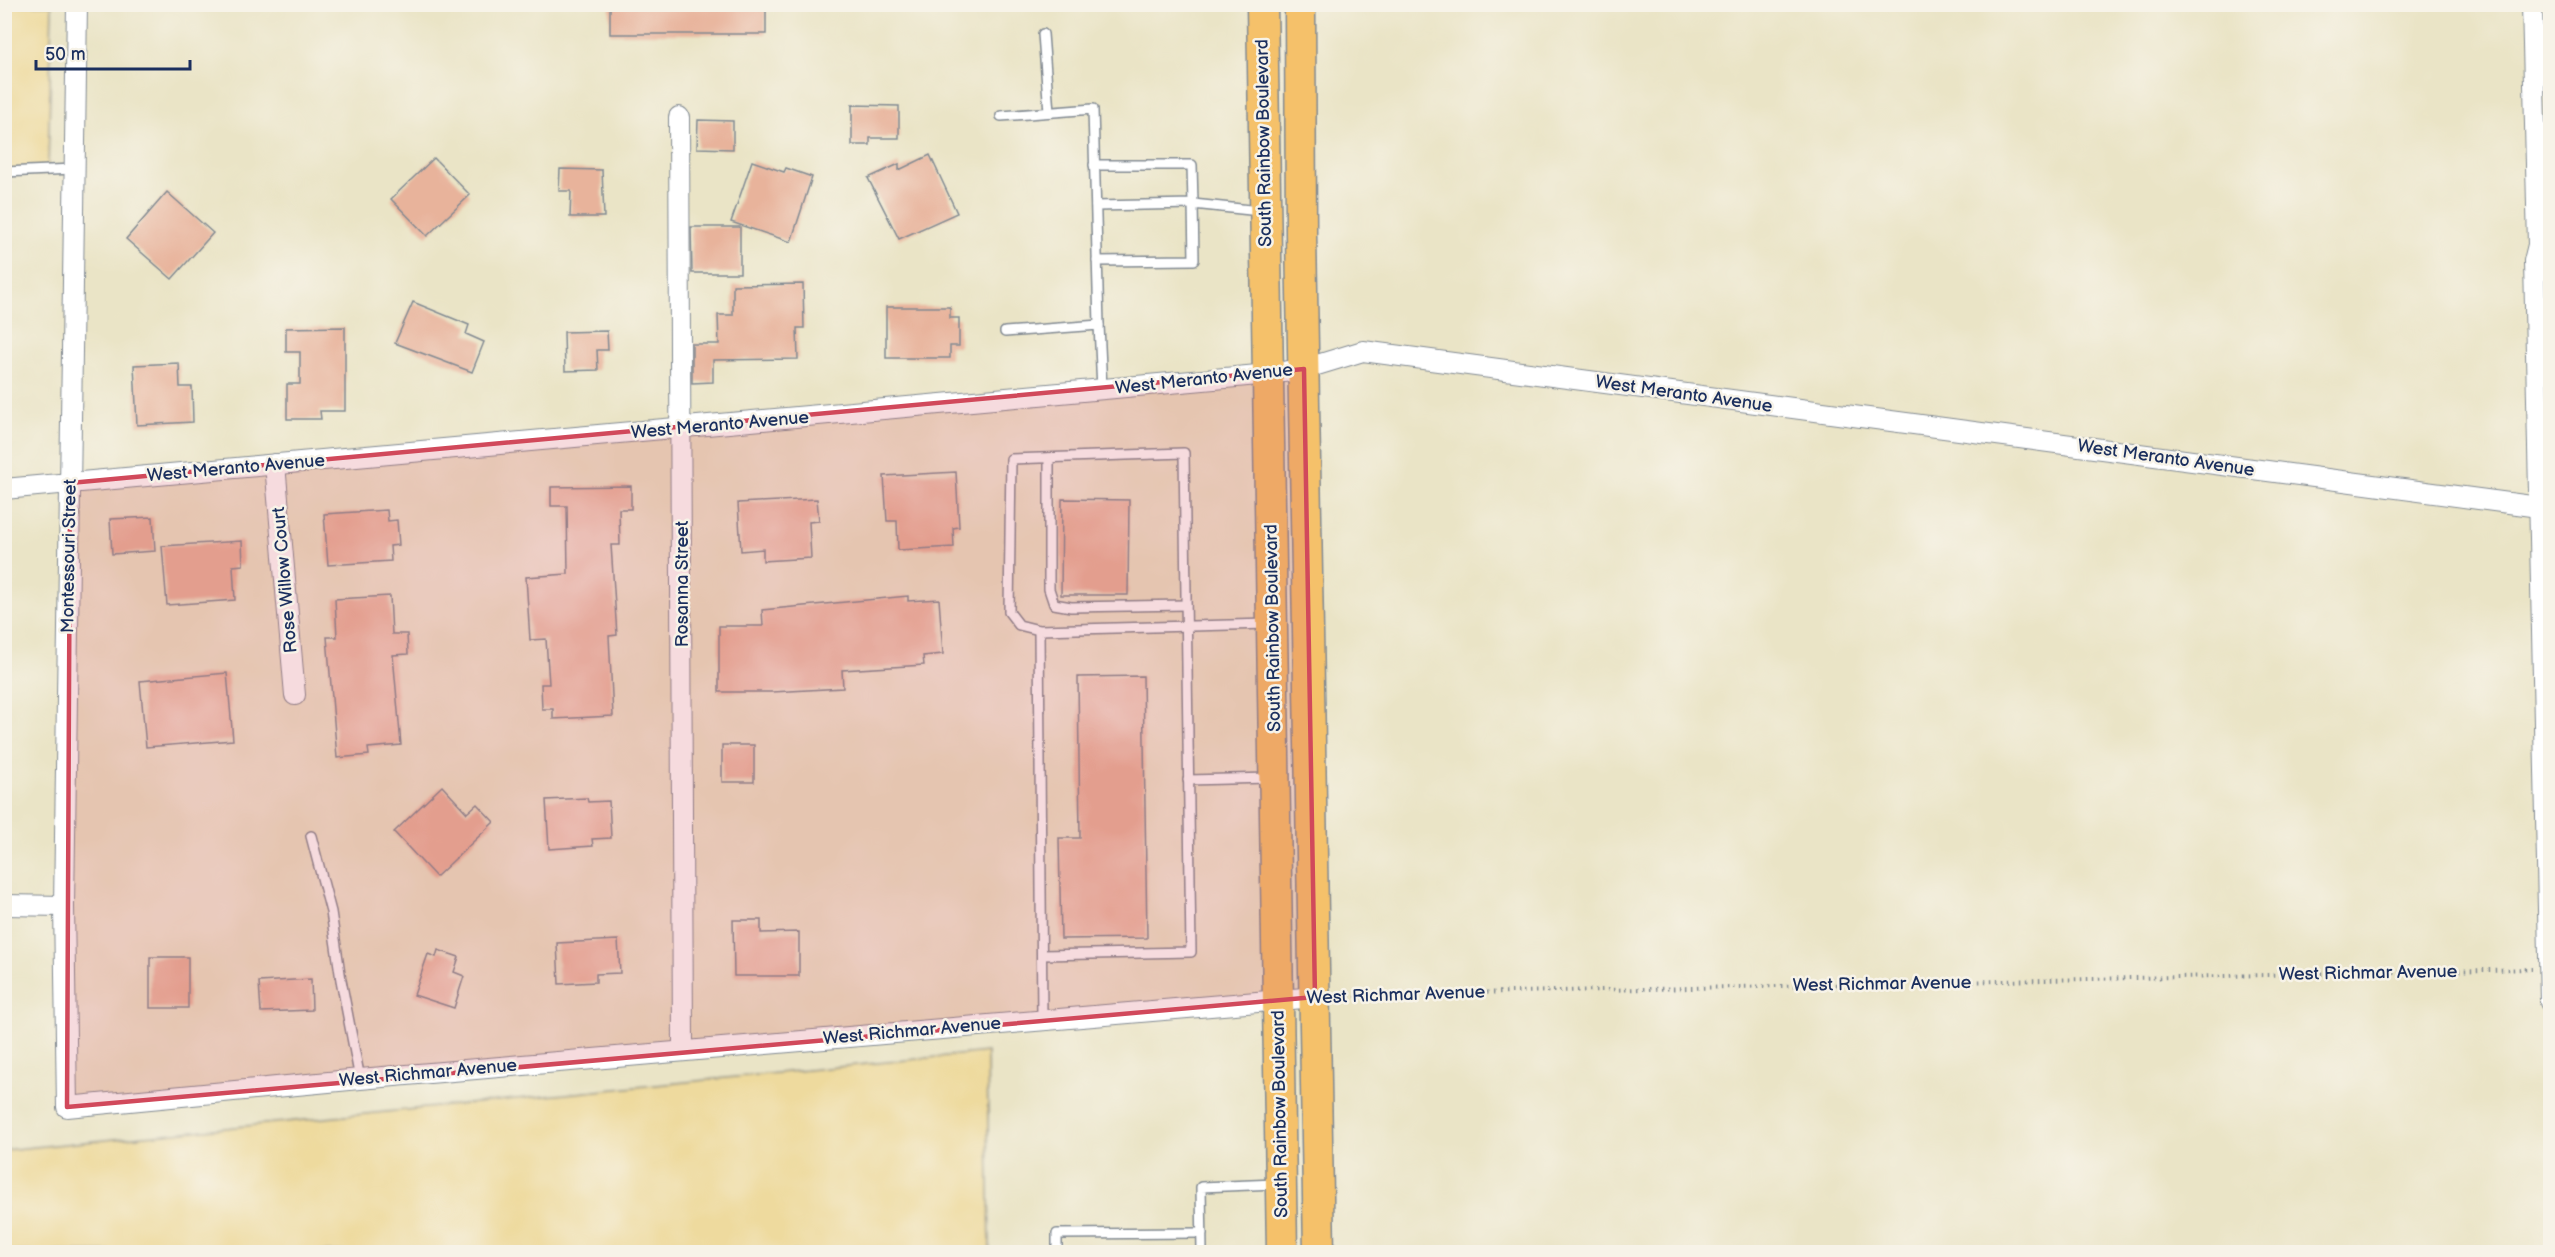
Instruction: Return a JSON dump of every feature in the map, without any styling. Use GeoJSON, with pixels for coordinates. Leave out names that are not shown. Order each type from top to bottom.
{"type":"FeatureCollection","features":[{"type":"Feature","properties":{"kind":"main road","name":"South Rainbow Boulevard"},"geometry":{"type":"LineString","coordinates":[[1262,4],[1282,1252]]}},
{"type":"Feature","properties":{"kind":"main road","name":"South Rainbow Boulevard"},"geometry":{"type":"LineString","coordinates":[[1300,4],[1319,1252]]}},
{"type":"Feature","properties":{"kind":"street","name":"Montessouri Street"},"geometry":{"type":"LineString","coordinates":[[67,1107],[64,906],[77,4]]}},
{"type":"Feature","properties":{"kind":"street"},"geometry":{"type":"LineString","coordinates":[[2532,4],[2538,245],[2542,260],[2544,464],[2539,507],[2547,678],[2550,1002]]}},
{"type":"Feature","properties":{"kind":"street","name":"Rosanna Street"},"geometry":{"type":"LineString","coordinates":[[680,117],[683,1051]]}},
{"type":"Feature","properties":{"kind":"street","name":"West Meranto Avenue"},"geometry":{"type":"LineString","coordinates":[[4,489],[1269,374],[1304,369],[1363,351],[2539,507]]}},
{"type":"Feature","properties":{"kind":"street","name":"Rose Willow Court"},"geometry":{"type":"LineString","coordinates":[[275,464],[295,696]]}},
{"type":"Feature","properties":{"kind":"street"},"geometry":{"type":"LineString","coordinates":[[4,905],[64,906]]}},
{"type":"Feature","properties":{"kind":"street","name":"West Richmar Avenue"},"geometry":{"type":"LineString","coordinates":[[67,1107],[360,1078],[1315,997]]}},
{"type":"Feature","properties":{"kind":"lane"},"geometry":{"type":"LineString","coordinates":[[1043,34],[1049,112]]}},
{"type":"Feature","properties":{"kind":"lane"},"geometry":{"type":"LineString","coordinates":[[1001,116],[1093,109],[1102,389]]}},
{"type":"Feature","properties":{"kind":"lane"},"geometry":{"type":"LineString","coordinates":[[1094,165],[1192,165],[1194,260],[1097,261]]}},
{"type":"Feature","properties":{"kind":"lane"},"geometry":{"type":"LineString","coordinates":[[4,172],[74,169]]}},
{"type":"Feature","properties":{"kind":"lane"},"geometry":{"type":"LineString","coordinates":[[1096,206],[1193,204],[1266,211]]}},
{"type":"Feature","properties":{"kind":"lane"},"geometry":{"type":"LineString","coordinates":[[1005,332],[1099,325]]}},
{"type":"Feature","properties":{"kind":"lane"},"geometry":{"type":"LineString","coordinates":[[1042,955],[1191,952],[1188,780],[1186,626],[1186,605],[1184,453],[1011,459],[1009,612],[1019,625],[1039,630],[1186,626],[1273,624]]}},
{"type":"Feature","properties":{"kind":"lane"},"geometry":{"type":"LineString","coordinates":[[1050,458],[1049,589],[1054,604],[1071,607],[1186,605]]}},
{"type":"Feature","properties":{"kind":"lane"},"geometry":{"type":"LineString","coordinates":[[1039,630],[1042,1019]]}},
{"type":"Feature","properties":{"kind":"lane"},"geometry":{"type":"LineString","coordinates":[[1188,780],[1274,778]]}},
{"type":"Feature","properties":{"kind":"lane"},"geometry":{"type":"LineString","coordinates":[[310,836],[332,912],[341,980],[360,1078]]}},
{"type":"Feature","properties":{"kind":"lane"},"geometry":{"type":"LineString","coordinates":[[1202,1252],[1201,1187],[1281,1184]]}},
{"type":"Feature","properties":{"kind":"lane"},"geometry":{"type":"LineString","coordinates":[[1057,1252],[1057,1234],[1202,1233]]}},
{"type":"Feature","properties":{"kind":"path","name":"West Richmar Avenue"},"geometry":{"type":"LineString","coordinates":[[1315,997],[2550,968]]}},
{"type":"Feature","properties":{"kind":"highlighted area"},"geometry":{"type":"Polygon","coordinates":[[[1304,369],[1315,997],[67,1107],[70,483],[1304,369]]]}},
{"type":"Feature","properties":{"kind":"sand"},"geometry":{"type":"Polygon","coordinates":[[[5,5],[52,5],[48,170],[5,174],[5,5]]]}},
{"type":"Feature","properties":{"kind":"sand"},"geometry":{"type":"Polygon","coordinates":[[[987,1052],[990,1252],[5,1252],[5,1150],[987,1052]]]}},
{"type":"Feature","properties":{"kind":"building"},"geometry":{"type":"Polygon","coordinates":[[[610,4],[766,4],[766,34],[610,34],[610,4]]]}},
{"type":"Feature","properties":{"kind":"building"},"geometry":{"type":"Polygon","coordinates":[[[852,105],[899,106],[899,138],[870,138],[870,145],[852,145],[852,105]]]}},
{"type":"Feature","properties":{"kind":"building"},"geometry":{"type":"Polygon","coordinates":[[[698,120],[733,121],[733,149],[697,148],[698,120]]]}},
{"type":"Feature","properties":{"kind":"building"},"geometry":{"type":"Polygon","coordinates":[[[930,155],[957,213],[899,239],[868,178],[899,164],[899,170],[930,155]]]}},
{"type":"Feature","properties":{"kind":"building"},"geometry":{"type":"Polygon","coordinates":[[[434,158],[470,195],[427,236],[391,199],[434,158]]]}},
{"type":"Feature","properties":{"kind":"building"},"geometry":{"type":"Polygon","coordinates":[[[752,161],[784,172],[786,168],[812,177],[791,242],[731,222],[752,161]]]}},
{"type":"Feature","properties":{"kind":"building"},"geometry":{"type":"Polygon","coordinates":[[[560,169],[602,170],[604,217],[570,217],[571,191],[559,191],[560,169]]]}},
{"type":"Feature","properties":{"kind":"building"},"geometry":{"type":"Polygon","coordinates":[[[167,192],[213,233],[172,279],[126,239],[167,192]]]}},
{"type":"Feature","properties":{"kind":"building"},"geometry":{"type":"Polygon","coordinates":[[[691,227],[740,227],[740,273],[692,273],[691,227]]]}},
{"type":"Feature","properties":{"kind":"building"},"geometry":{"type":"Polygon","coordinates":[[[803,284],[804,328],[797,328],[798,359],[713,360],[713,382],[692,383],[692,344],[719,344],[718,315],[733,315],[733,285],[803,284]]]}},
{"type":"Feature","properties":{"kind":"building"},"geometry":{"type":"Polygon","coordinates":[[[413,302],[469,325],[466,334],[484,342],[472,372],[395,343],[413,302]]]}},
{"type":"Feature","properties":{"kind":"building"},"geometry":{"type":"Polygon","coordinates":[[[886,307],[950,307],[950,318],[959,318],[959,346],[950,346],[950,358],[886,358],[886,307]]]}},
{"type":"Feature","properties":{"kind":"building"},"geometry":{"type":"Polygon","coordinates":[[[345,327],[345,411],[320,411],[321,419],[287,419],[287,384],[300,384],[300,352],[286,352],[286,328],[345,327]]]}},
{"type":"Feature","properties":{"kind":"building"},"geometry":{"type":"Polygon","coordinates":[[[607,331],[608,350],[597,350],[598,370],[565,371],[564,332],[607,331]]]}},
{"type":"Feature","properties":{"kind":"building"},"geometry":{"type":"Polygon","coordinates":[[[179,363],[180,387],[192,387],[193,422],[137,425],[134,365],[179,363]]]}},
{"type":"Feature","properties":{"kind":"building"},"geometry":{"type":"Polygon","coordinates":[[[956,472],[959,527],[953,528],[954,547],[898,550],[897,521],[887,521],[884,476],[956,472]]]}},
{"type":"Feature","properties":{"kind":"building"},"geometry":{"type":"Polygon","coordinates":[[[631,486],[631,509],[619,509],[620,545],[611,545],[617,635],[609,636],[613,716],[553,719],[553,709],[542,709],[541,684],[549,684],[546,639],[530,640],[526,577],[568,574],[567,506],[551,506],[551,487],[631,486]]]}},
{"type":"Feature","properties":{"kind":"building"},"geometry":{"type":"Polygon","coordinates":[[[817,499],[819,521],[809,522],[811,558],[763,561],[763,549],[741,551],[738,503],[817,499]]]}},
{"type":"Feature","properties":{"kind":"building"},"geometry":{"type":"Polygon","coordinates":[[[1062,499],[1129,500],[1128,595],[1061,595],[1062,499]]]}},
{"type":"Feature","properties":{"kind":"building"},"geometry":{"type":"Polygon","coordinates":[[[387,510],[388,521],[397,520],[399,545],[390,546],[391,561],[328,565],[324,514],[387,510]]]}},
{"type":"Feature","properties":{"kind":"building"},"geometry":{"type":"Polygon","coordinates":[[[153,517],[155,551],[112,554],[110,519],[153,517]]]}},
{"type":"Feature","properties":{"kind":"building"},"geometry":{"type":"Polygon","coordinates":[[[242,541],[243,565],[233,566],[235,600],[167,605],[162,546],[242,541]]]}},
{"type":"Feature","properties":{"kind":"building"},"geometry":{"type":"Polygon","coordinates":[[[390,596],[392,634],[407,634],[408,654],[393,655],[401,745],[368,748],[369,755],[337,758],[327,637],[337,637],[335,599],[390,596]]]}},
{"type":"Feature","properties":{"kind":"building"},"geometry":{"type":"Polygon","coordinates":[[[908,596],[908,601],[939,599],[943,654],[923,656],[924,665],[842,670],[843,688],[719,692],[719,626],[763,626],[762,610],[908,596]]]}},
{"type":"Feature","properties":{"kind":"building"},"geometry":{"type":"Polygon","coordinates":[[[227,673],[233,740],[146,747],[140,681],[227,673]]]}},
{"type":"Feature","properties":{"kind":"building"},"geometry":{"type":"Polygon","coordinates":[[[1143,676],[1147,938],[1061,939],[1059,838],[1080,838],[1078,677],[1143,676]]]}},
{"type":"Feature","properties":{"kind":"building"},"geometry":{"type":"Polygon","coordinates":[[[722,745],[754,745],[754,782],[722,782],[722,745]]]}},
{"type":"Feature","properties":{"kind":"building"},"geometry":{"type":"Polygon","coordinates":[[[442,786],[467,813],[477,804],[494,822],[436,877],[394,832],[442,786]]]}},
{"type":"Feature","properties":{"kind":"building"},"geometry":{"type":"Polygon","coordinates":[[[587,798],[588,802],[609,801],[611,838],[592,839],[593,846],[549,849],[546,800],[587,798]]]}},
{"type":"Feature","properties":{"kind":"building"},"geometry":{"type":"Polygon","coordinates":[[[733,920],[761,920],[761,933],[799,932],[799,976],[734,976],[733,920]]]}},
{"type":"Feature","properties":{"kind":"building"},"geometry":{"type":"Polygon","coordinates":[[[618,940],[620,973],[596,974],[596,982],[559,984],[557,943],[618,940]]]}},
{"type":"Feature","properties":{"kind":"building"},"geometry":{"type":"Polygon","coordinates":[[[438,950],[459,957],[454,972],[464,976],[454,1008],[414,995],[428,954],[436,957],[438,950]]]}},
{"type":"Feature","properties":{"kind":"building"},"geometry":{"type":"Polygon","coordinates":[[[150,957],[188,957],[188,1008],[150,1008],[150,957]]]}},
{"type":"Feature","properties":{"kind":"building"},"geometry":{"type":"Polygon","coordinates":[[[311,979],[312,1010],[261,1012],[259,982],[311,979]]]}}]}
